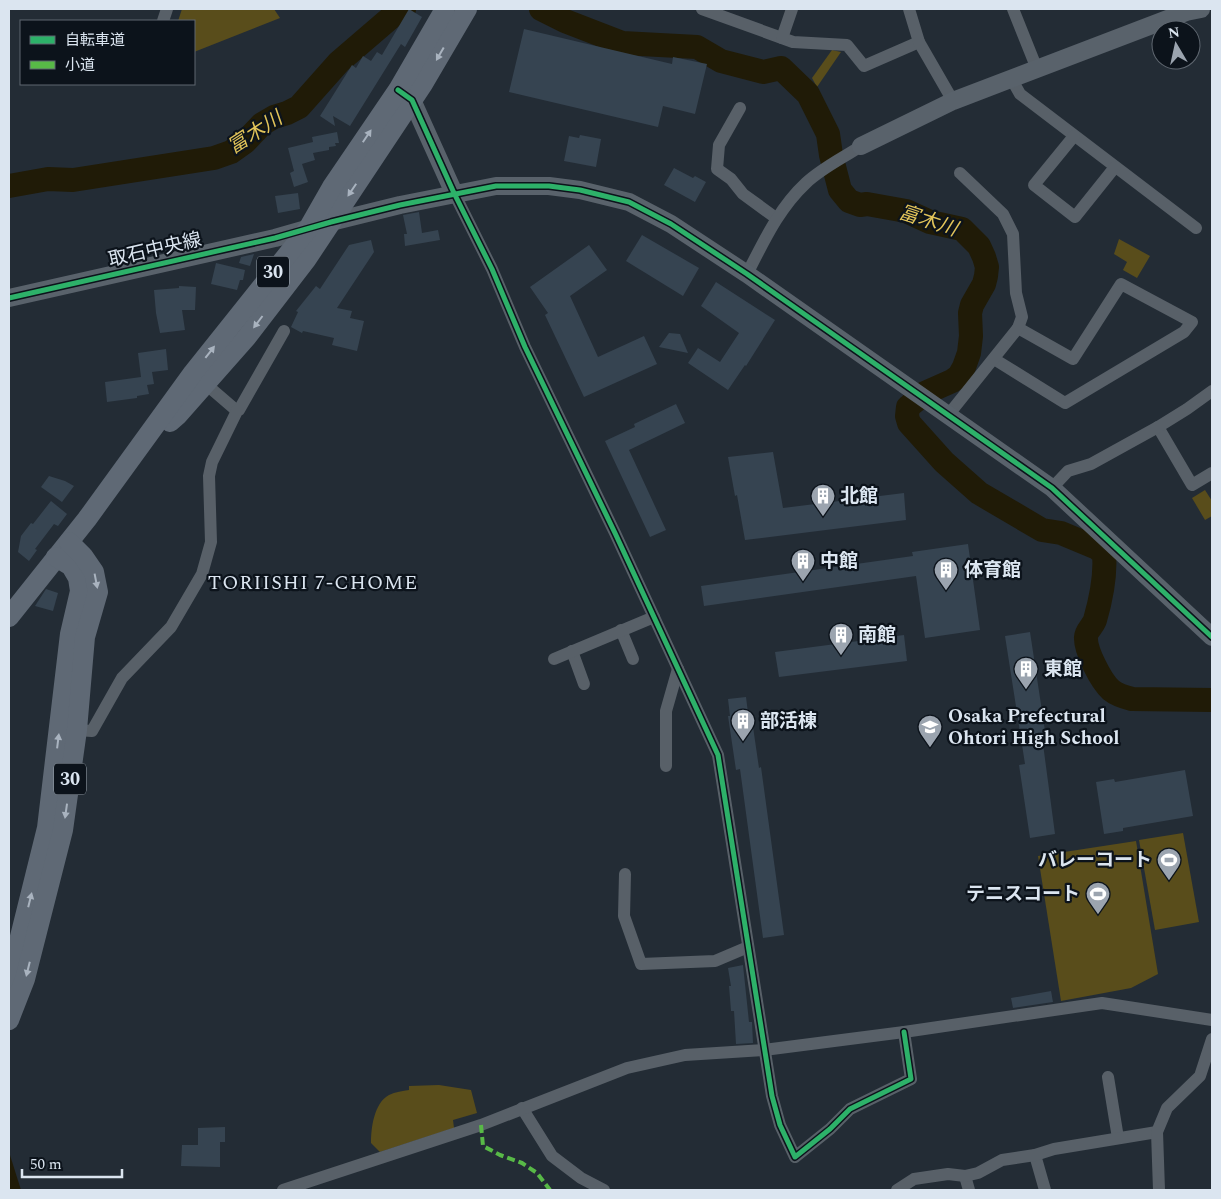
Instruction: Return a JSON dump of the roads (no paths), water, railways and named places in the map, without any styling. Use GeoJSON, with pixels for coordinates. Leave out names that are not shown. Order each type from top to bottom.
{"type":"FeatureCollection","features":[{"type":"Feature","properties":{"kind":"main road","name":"30"},"geometry":{"type":"LineString","coordinates":[[9,617],[139,447],[178,415],[200,379],[308,229],[332,187],[405,95],[466,10]]}},
{"type":"Feature","properties":{"kind":"main road","name":"30"},"geometry":{"type":"LineString","coordinates":[[200,379],[246,338],[306,260],[331,222],[405,95],[444,11]]}},
{"type":"Feature","properties":{"kind":"main road","name":"30"},"geometry":{"type":"LineString","coordinates":[[9,1020],[25,979],[63,830],[77,730],[85,637],[98,592],[94,572],[83,556],[62,550]]}},
{"type":"Feature","properties":{"kind":"main road","name":"30"},"geometry":{"type":"LineString","coordinates":[[9,981],[48,828],[70,634],[80,591],[78,578],[62,550]]}},
{"type":"Feature","properties":{"kind":"street"},"geometry":{"type":"LineString","coordinates":[[702,9],[732,14],[793,42],[847,45],[864,66],[919,42]]}},
{"type":"Feature","properties":{"kind":"street"},"geometry":{"type":"LineString","coordinates":[[782,38],[792,9]]}},
{"type":"Feature","properties":{"kind":"street"},"geometry":{"type":"LineString","coordinates":[[909,9],[919,42],[953,101]]}},
{"type":"Feature","properties":{"kind":"street"},"geometry":{"type":"LineString","coordinates":[[1013,9],[1037,68]]}},
{"type":"Feature","properties":{"kind":"street"},"geometry":{"type":"LineString","coordinates":[[747,274],[776,218],[806,182],[861,146],[953,101],[1191,10]]}},
{"type":"Feature","properties":{"kind":"street"},"geometry":{"type":"LineString","coordinates":[[1011,78],[1020,94],[1196,228]]}},
{"type":"Feature","properties":{"kind":"street"},"geometry":{"type":"LineString","coordinates":[[405,95],[492,269],[525,347],[718,755],[764,1050],[776,1111],[795,1157],[830,1129],[850,1109],[911,1079],[904,1032]]}},
{"type":"Feature","properties":{"kind":"street"},"geometry":{"type":"LineString","coordinates":[[740,108],[719,145],[717,169],[731,179],[744,194],[776,218]]}},
{"type":"Feature","properties":{"kind":"street"},"geometry":{"type":"LineString","coordinates":[[1074,136],[1034,185],[1075,217],[1115,167]]}},
{"type":"Feature","properties":{"kind":"street"},"geometry":{"type":"LineString","coordinates":[[948,414],[1018,328],[1022,317],[1016,293],[1013,234],[1003,214],[960,174]]}},
{"type":"Feature","properties":{"kind":"street","name":"取石中央線"},"geometry":{"type":"LineString","coordinates":[[9,298],[308,229],[454,193],[496,186],[549,186],[580,190],[629,202],[672,224],[747,274],[1052,488],[1212,637]]}},
{"type":"Feature","properties":{"kind":"street"},"geometry":{"type":"LineString","coordinates":[[994,359],[1065,403],[1184,332],[1192,322],[1121,284],[1073,359],[1018,328]]}},
{"type":"Feature","properties":{"kind":"street"},"geometry":{"type":"LineString","coordinates":[[77,730],[92,731],[122,678],[171,626],[202,574],[211,542],[209,476],[212,462],[237,411],[284,331]]}},
{"type":"Feature","properties":{"kind":"street"},"geometry":{"type":"LineString","coordinates":[[200,379],[237,411]]}},
{"type":"Feature","properties":{"kind":"street"},"geometry":{"type":"LineString","coordinates":[[1052,488],[1068,471],[1091,464],[1158,428],[1212,391]]}},
{"type":"Feature","properties":{"kind":"street"},"geometry":{"type":"LineString","coordinates":[[1158,428],[1192,486],[1212,473]]}},
{"type":"Feature","properties":{"kind":"street"},"geometry":{"type":"LineString","coordinates":[[554,658],[654,617]]}},
{"type":"Feature","properties":{"kind":"street"},"geometry":{"type":"LineString","coordinates":[[622,630],[633,659]]}},
{"type":"Feature","properties":{"kind":"street"},"geometry":{"type":"LineString","coordinates":[[572,651],[584,684]]}},
{"type":"Feature","properties":{"kind":"street"},"geometry":{"type":"LineString","coordinates":[[666,766],[666,711],[678,669]]}},
{"type":"Feature","properties":{"kind":"street"},"geometry":{"type":"LineString","coordinates":[[625,874],[624,916],[641,964],[714,961],[748,947]]}},
{"type":"Feature","properties":{"kind":"street"},"geometry":{"type":"LineString","coordinates":[[283,1190],[481,1125],[627,1068],[685,1055],[764,1050],[1102,1003],[1212,1020]]}},
{"type":"Feature","properties":{"kind":"street"},"geometry":{"type":"LineString","coordinates":[[1159,1190],[1157,1132],[1167,1108],[1200,1076],[1212,1039]]}},
{"type":"Feature","properties":{"kind":"street"},"geometry":{"type":"LineString","coordinates":[[1108,1077],[1118,1138]]}},
{"type":"Feature","properties":{"kind":"street"},"geometry":{"type":"LineString","coordinates":[[522,1108],[552,1156],[581,1178],[604,1190]]}},
{"type":"Feature","properties":{"kind":"street"},"geometry":{"type":"LineString","coordinates":[[897,1190],[914,1179],[948,1174],[965,1176],[978,1173],[1002,1160],[1035,1155],[1054,1149],[1157,1132]]}},
{"type":"Feature","properties":{"kind":"street"},"geometry":{"type":"LineString","coordinates":[[1035,1155],[1045,1190]]}},
{"type":"Feature","properties":{"kind":"street"},"geometry":{"type":"LineString","coordinates":[[965,1176],[969,1190]]}},
{"type":"Feature","properties":{"kind":"waterway","name":"富木川"},"geometry":{"type":"LineString","coordinates":[[9,186],[48,179],[73,180],[214,158],[231,152],[245,142],[262,124],[299,107],[339,62],[396,13],[404,9]]}},
{"type":"Feature","properties":{"kind":"waterway","name":"富木川"},"geometry":{"type":"LineString","coordinates":[[541,9],[565,21],[622,43],[697,47],[721,61],[763,72],[781,68],[808,94],[828,134],[840,190],[849,201],[860,205],[867,204],[906,211],[930,222],[962,229],[979,246],[987,267],[986,276],[970,313],[971,336],[969,353],[964,367],[959,376],[925,393],[908,407],[907,416],[909,423],[944,462],[979,493],[1042,530],[1061,533],[1097,548],[1104,554],[1104,579],[1101,596],[1095,620],[1087,633],[1086,643],[1094,665],[1111,690],[1121,696],[1132,699],[1212,700]]}},
{"type":"Feature","properties":{"kind":"place","name":"北館"},"geometry":{"type":"Point","coordinates":[823,517]}},
{"type":"Feature","properties":{"kind":"place","name":"中館"},"geometry":{"type":"Point","coordinates":[803,582]}},
{"type":"Feature","properties":{"kind":"place","name":"体育館"},"geometry":{"type":"Point","coordinates":[946,591]}},
{"type":"Feature","properties":{"kind":"place","name":"南館"},"geometry":{"type":"Point","coordinates":[841,656]}},
{"type":"Feature","properties":{"kind":"place","name":"東館"},"geometry":{"type":"Point","coordinates":[1026,690]}},
{"type":"Feature","properties":{"kind":"place","name":"部活棟"},"geometry":{"type":"Point","coordinates":[743,742]}},
{"type":"Feature","properties":{"kind":"place","name":"Osaka Prefectural Ohtori High School"},"geometry":{"type":"Point","coordinates":[930,748]}},
{"type":"Feature","properties":{"kind":"place","name":"バレーコート"},"geometry":{"type":"Point","coordinates":[1169,881]}},
{"type":"Feature","properties":{"kind":"place","name":"テニスコート"},"geometry":{"type":"Point","coordinates":[1098,915]}},
{"type":"Feature","properties":{"kind":"district","name":"TORIISHI 7-CHOME"},"geometry":{"type":"Point","coordinates":[313,583]}}]}
